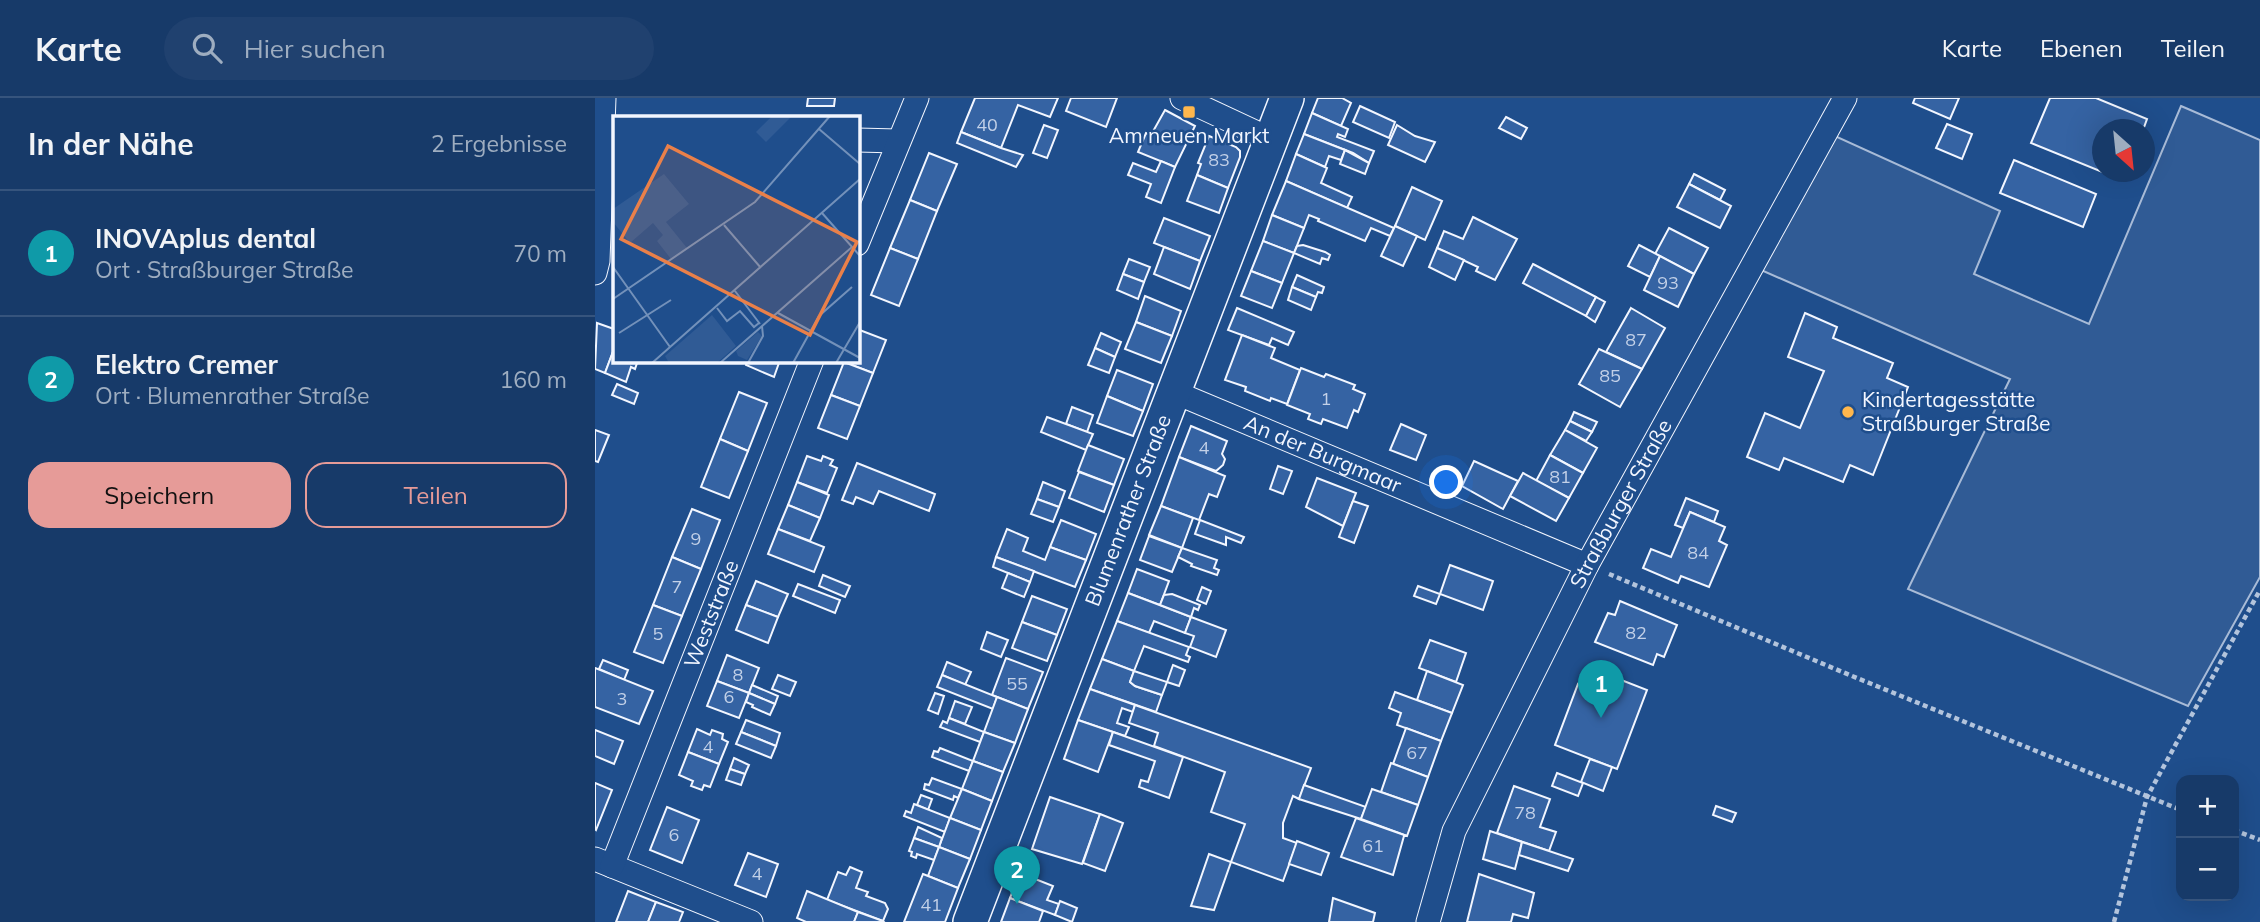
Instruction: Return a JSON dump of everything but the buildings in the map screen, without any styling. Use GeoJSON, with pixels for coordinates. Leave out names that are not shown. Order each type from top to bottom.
{"type":"FeatureCollection","features":[{"type":"Feature","properties":{"kind":"street"},"geometry":{"type":"LineString","coordinates":[[595,273],[598,261],[604,98]]}},
{"type":"Feature","properties":{"kind":"street"},"geometry":{"type":"LineString","coordinates":[[859,239],[917,98]]}},
{"type":"Feature","properties":{"kind":"street"},"geometry":{"type":"LineString","coordinates":[[1182,98],[1270,139]]}},
{"type":"Feature","properties":{"kind":"street","name":"Blumenrather Straße"},"geometry":{"type":"LineString","coordinates":[[970,922],[1287,98]]}},
{"type":"Feature","properties":{"kind":"street","name":"Straßburger Straße"},"geometry":{"type":"LineString","coordinates":[[1428,922],[1454,831],[1587,565],[1845,98]]}},
{"type":"Feature","properties":{"kind":"street"},"geometry":{"type":"LineString","coordinates":[[859,140],[898,141]]}},
{"type":"Feature","properties":{"kind":"street","name":"Weststraße"},"geometry":{"type":"LineString","coordinates":[[604,863],[811,362]]}},
{"type":"Feature","properties":{"kind":"street","name":"An der Burgmaar"},"geometry":{"type":"LineString","coordinates":[[1174,392],[1587,565]]}},
{"type":"Feature","properties":{"kind":"street"},"geometry":{"type":"LineString","coordinates":[[604,863],[751,922]]}},
{"type":"Feature","properties":{"kind":"path"},"geometry":{"type":"LineString","coordinates":[[1587,565],[2176,808]]}},
{"type":"Feature","properties":{"kind":"path"},"geometry":{"type":"LineString","coordinates":[[2114,922],[2147,797],[2260,590]]}},
{"type":"Feature","properties":{"kind":"path"},"geometry":{"type":"LineString","coordinates":[[2239,832],[2260,840]]}},
{"type":"Feature","properties":{"kind":"shaded area"},"geometry":{"type":"Polygon","coordinates":[[[2181,106],[2260,140],[2260,577],[2188,706],[1908,589],[2010,379],[1761,270],[1835,136],[2000,211],[1974,274],[2089,324],[2149,182],[2155,182],[2155,168],[2181,106]]]}},
{"type":"Feature","properties":{"kind":"place","name":"Am neuen Markt"},"geometry":{"type":"Point","coordinates":[1189,112]}},
{"type":"Feature","properties":{"kind":"place","name":"Kindertagesstätte Straßburger Straße"},"geometry":{"type":"Point","coordinates":[1848,412]}},
{"type":"Feature","properties":{"kind":"place","name":"INOVAplus dental"},"geometry":{"type":"Point","coordinates":[1601,718]}},
{"type":"Feature","properties":{"kind":"place","name":"Elektro Cremer"},"geometry":{"type":"Point","coordinates":[1017,904]}}]}
